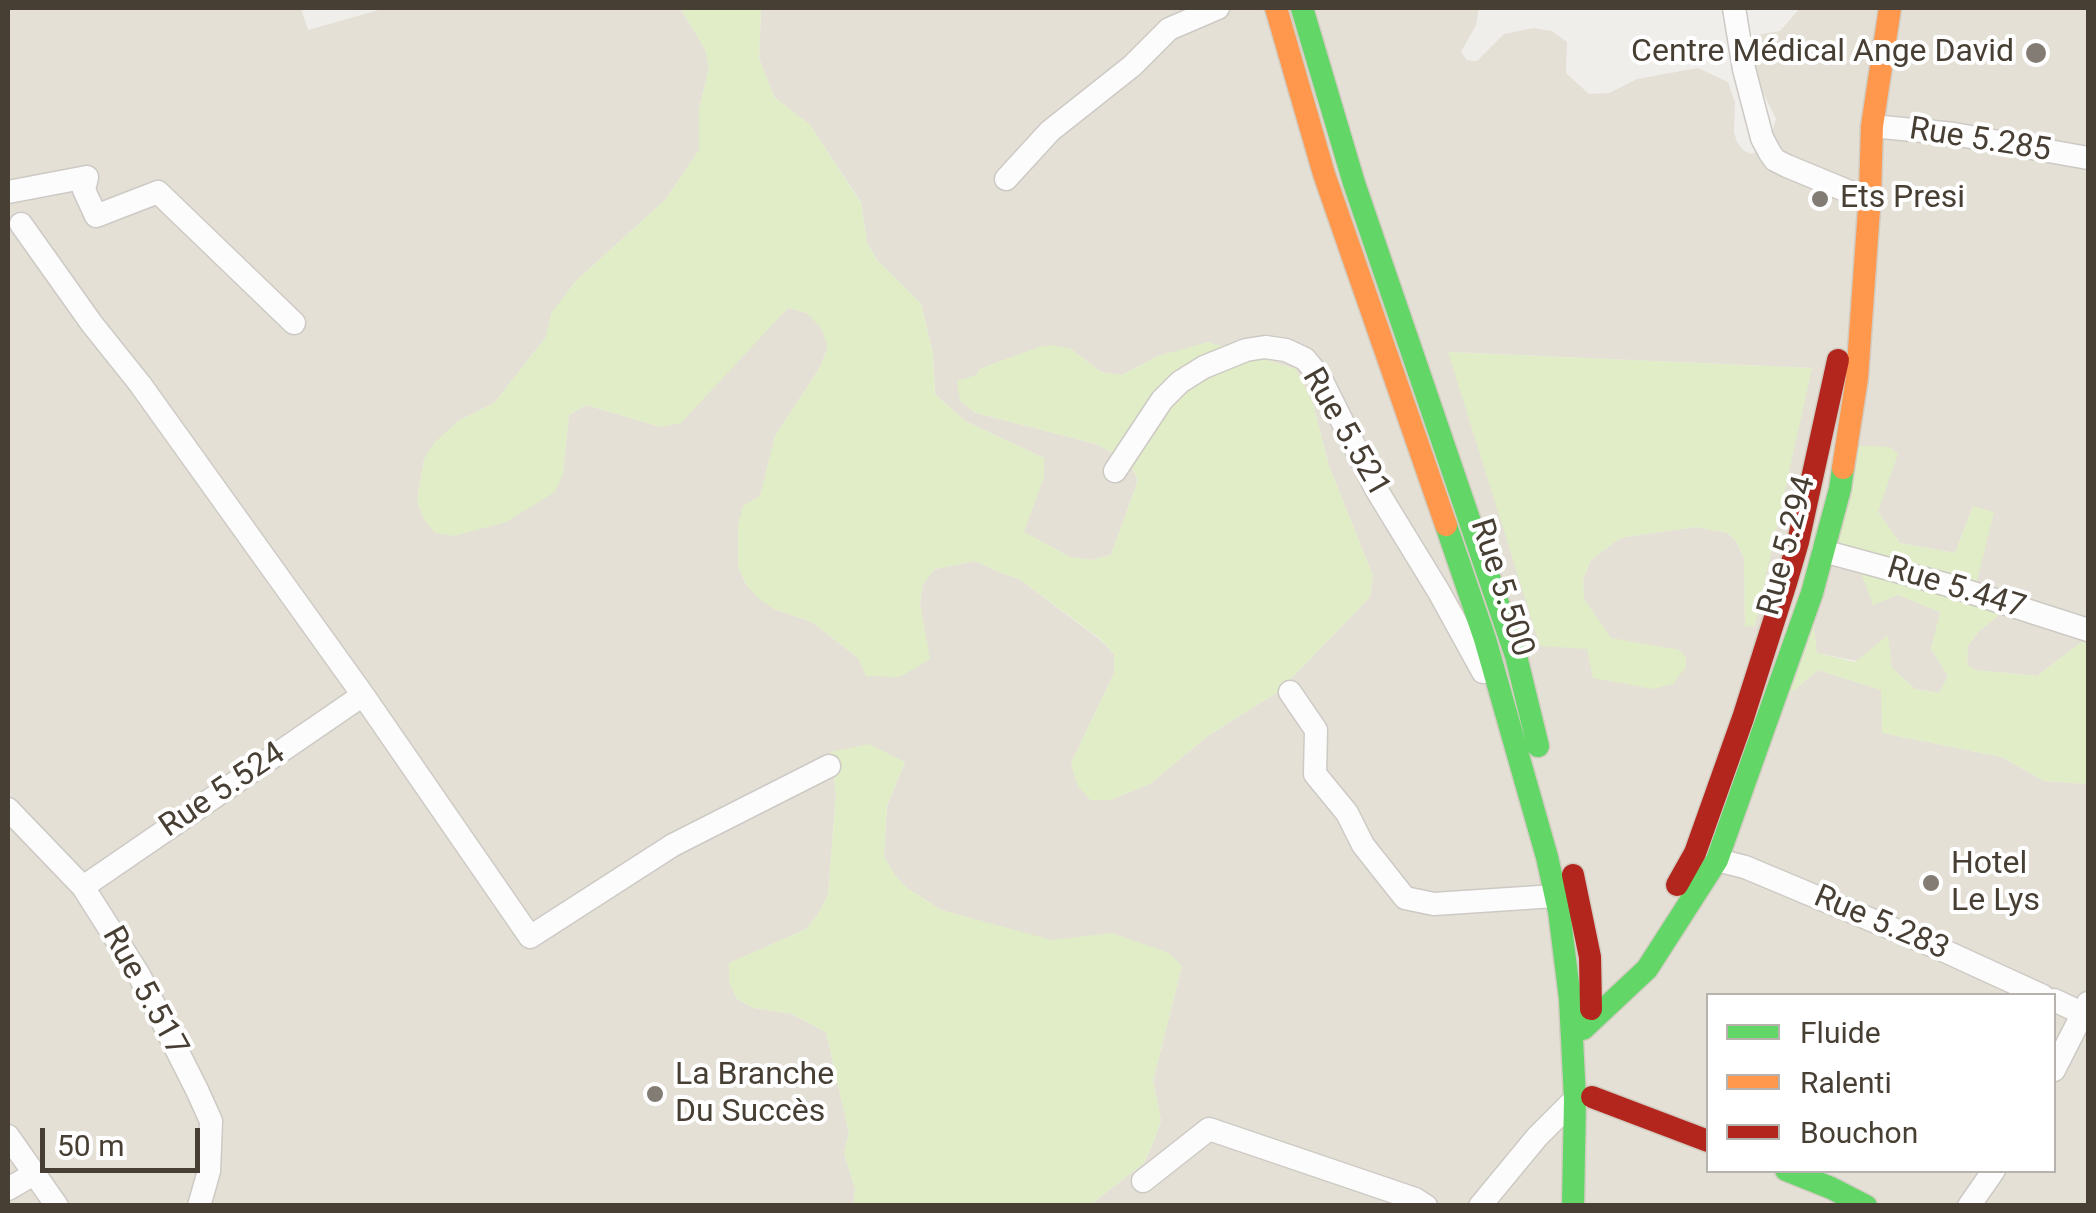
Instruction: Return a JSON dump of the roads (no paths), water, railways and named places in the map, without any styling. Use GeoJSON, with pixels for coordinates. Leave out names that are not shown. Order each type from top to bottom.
{"type":"FeatureCollection","features":[{"type":"Feature","properties":{"kind":"main road","name":"Rue 5.500"},"geometry":{"type":"LineString","coordinates":[[1276,8],[1324,174],[1479,622],[1547,857],[1581,1017],[1593,1206]]}},
{"type":"Feature","properties":{"kind":"main road","name":"Rue 5.500"},"geometry":{"type":"LineString","coordinates":[[1302,8],[1354,184],[1516,656],[1584,924],[1591,996],[1581,1017]]}},
{"type":"Feature","properties":{"kind":"main road","name":"Rue 5.294"},"geometry":{"type":"LineString","coordinates":[[1572,1038],[1581,1017],[1648,968],[1717,860],[1800,630],[1840,489],[1856,378],[1872,126],[1890,8]]}},
{"type":"Feature","properties":{"kind":"main road","name":"Rue 5.294"},"geometry":{"type":"LineString","coordinates":[[1591,996],[1633,952],[1664,909],[1695,853],[1743,718],[1798,542],[1837,372],[1857,195],[1865,23]]}},
{"type":"Feature","properties":{"kind":"main road","name":"Rue 5.500"},"geometry":{"type":"LineString","coordinates":[[1572,1038],[1584,1098],[1573,1206]]}},
{"type":"Feature","properties":{"kind":"main road"},"geometry":{"type":"LineString","coordinates":[[1584,1098],[1706,1140]]}},
{"type":"Feature","properties":{"kind":"main road"},"geometry":{"type":"LineString","coordinates":[[1794,1173],[1866,1206]]}},
{"type":"Feature","properties":{"kind":"street"},"geometry":{"type":"LineString","coordinates":[[1006,179],[1050,131],[1132,66],[1169,29],[1218,8]]}},
{"type":"Feature","properties":{"kind":"street"},"geometry":{"type":"LineString","coordinates":[[1734,8],[1744,69],[1770,154],[1787,166],[1857,195]]}},
{"type":"Feature","properties":{"kind":"street","name":"Rue 5.285"},"geometry":{"type":"LineString","coordinates":[[1872,126],[1954,134],[2088,158]]}},
{"type":"Feature","properties":{"kind":"street"},"geometry":{"type":"LineString","coordinates":[[8,192],[87,177],[84,190],[96,216],[158,192],[294,323]]}},
{"type":"Feature","properties":{"kind":"street"},"geometry":{"type":"LineString","coordinates":[[21,224],[363,696],[530,937],[673,846],[828,766]]}},
{"type":"Feature","properties":{"kind":"street","name":"Rue 5.521"},"geometry":{"type":"LineString","coordinates":[[1115,471],[1162,400],[1204,366],[1265,347],[1286,350],[1305,359],[1320,377],[1376,489],[1462,630],[1508,719]]}},
{"type":"Feature","properties":{"kind":"street","name":"Rue 5.447"},"geometry":{"type":"LineString","coordinates":[[1823,551],[2088,628]]}},
{"type":"Feature","properties":{"kind":"street"},"geometry":{"type":"LineString","coordinates":[[1290,692],[1316,730],[1315,774],[1347,812],[1363,845],[1405,898],[1434,904],[1556,896]]}},
{"type":"Feature","properties":{"kind":"street","name":"Rue 5.524"},"geometry":{"type":"LineString","coordinates":[[82,886],[363,696]]}},
{"type":"Feature","properties":{"kind":"street","name":"Rue 5.517"},"geometry":{"type":"LineString","coordinates":[[8,808],[82,886],[139,976],[211,1121],[209,1170],[199,1206]]}},
{"type":"Feature","properties":{"kind":"street","name":"Rue 5.283"},"geometry":{"type":"LineString","coordinates":[[1717,860],[1744,866],[2036,993]]}},
{"type":"Feature","properties":{"kind":"street"},"geometry":{"type":"LineString","coordinates":[[2056,1001],[2087,1011],[2056,1066]]}},
{"type":"Feature","properties":{"kind":"street"},"geometry":{"type":"LineString","coordinates":[[1480,1206],[1537,1138],[1584,1098]]}},
{"type":"Feature","properties":{"kind":"street"},"geometry":{"type":"LineString","coordinates":[[1143,1182],[1210,1129],[1426,1206]]}},
{"type":"Feature","properties":{"kind":"street"},"geometry":{"type":"LineString","coordinates":[[8,1136],[57,1206]]}},
{"type":"Feature","properties":{"kind":"street"},"geometry":{"type":"LineString","coordinates":[[1968,1206],[1992,1173]]}},
{"type":"Feature","properties":{"kind":"street"},"geometry":{"type":"LineString","coordinates":[[8,1189],[34,1174]]}},
{"type":"Feature","properties":{"kind":"place","name":"Centre Médical Ange David"},"geometry":{"type":"Point","coordinates":[2036,53]}},
{"type":"Feature","properties":{"kind":"place","name":"Ets Presi"},"geometry":{"type":"Point","coordinates":[1820,199]}},
{"type":"Feature","properties":{"kind":"place","name":"Hotel Le Lys"},"geometry":{"type":"Point","coordinates":[1931,883]}},
{"type":"Feature","properties":{"kind":"place","name":"La Branche Du Succès"},"geometry":{"type":"Point","coordinates":[655,1094]}}]}
